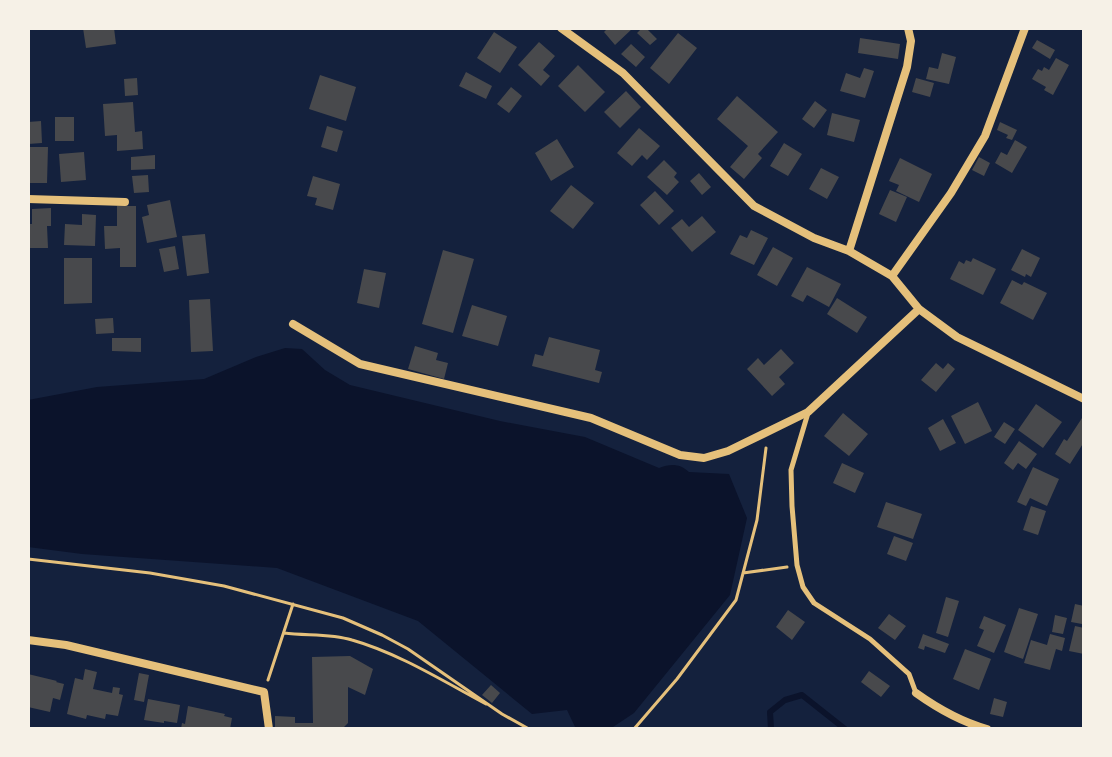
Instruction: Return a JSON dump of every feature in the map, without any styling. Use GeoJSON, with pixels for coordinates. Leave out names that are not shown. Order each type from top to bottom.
{"type":"FeatureCollection","features":[{"type":"Feature","properties":{"kind":"street"},"geometry":{"type":"LineString","coordinates":[[561,28],[623,73],[754,206],[814,238],[849,251],[892,276],[919,309],[957,337],[1084,399]]}},
{"type":"Feature","properties":{"kind":"street"},"geometry":{"type":"LineString","coordinates":[[849,251],[907,67],[911,41],[908,28]]}},
{"type":"Feature","properties":{"kind":"street"},"geometry":{"type":"LineString","coordinates":[[892,276],[951,193],[985,136],[1025,28]]}},
{"type":"Feature","properties":{"kind":"street"},"geometry":{"type":"LineString","coordinates":[[28,199],[125,202]]}},
{"type":"Feature","properties":{"kind":"street"},"geometry":{"type":"LineString","coordinates":[[293,324],[360,364],[591,418],[680,455],[704,458],[728,451],[808,412],[919,309]]}},
{"type":"Feature","properties":{"kind":"street"},"geometry":{"type":"LineString","coordinates":[[28,640],[66,645],[264,692],[269,729]]}},
{"type":"Feature","properties":{"kind":"street"},"geometry":{"type":"LineString","coordinates":[[916,693],[930,703],[987,729]]}},
{"type":"Feature","properties":{"kind":"lane"},"geometry":{"type":"LineString","coordinates":[[808,412],[791,470],[797,565],[803,587],[814,603],[870,639],[909,674],[916,693]]}},
{"type":"Feature","properties":{"kind":"path"},"geometry":{"type":"LineString","coordinates":[[634,729],[677,679],[736,600],[757,520],[769,430]]}},
{"type":"Feature","properties":{"kind":"path"},"geometry":{"type":"LineString","coordinates":[[28,559],[150,573],[224,586],[343,618],[382,635],[432,664],[493,708]]}},
{"type":"Feature","properties":{"kind":"path"},"geometry":{"type":"LineString","coordinates":[[743,573],[797,565]]}},
{"type":"Feature","properties":{"kind":"path"},"geometry":{"type":"LineString","coordinates":[[264,692],[293,604]]}},
{"type":"Feature","properties":{"kind":"path"},"geometry":{"type":"LineString","coordinates":[[284,633],[350,639],[413,666],[529,729]]}},
{"type":"Feature","properties":{"kind":"water"},"geometry":{"type":"Polygon","coordinates":[[[285,348],[302,349],[325,370],[350,385],[500,421],[585,437],[659,468],[674,465],[689,472],[729,474],[747,518],[730,595],[634,713],[610,729],[576,729],[567,710],[532,714],[418,621],[277,568],[82,554],[28,547],[28,400],[97,387],[204,379],[285,348]]]}},
{"type":"Feature","properties":{"kind":"building"},"geometry":{"type":"Polygon","coordinates":[[[83,28],[114,28],[116,44],[86,48],[83,28]]]}},
{"type":"Feature","properties":{"kind":"building"},"geometry":{"type":"Polygon","coordinates":[[[608,28],[633,28],[615,45],[604,32],[608,28]]]}},
{"type":"Feature","properties":{"kind":"building"},"geometry":{"type":"Polygon","coordinates":[[[642,28],[657,39],[650,45],[637,33],[642,28]]]}},
{"type":"Feature","properties":{"kind":"building"},"geometry":{"type":"Polygon","coordinates":[[[494,32],[517,47],[500,73],[477,58],[494,32]]]}},
{"type":"Feature","properties":{"kind":"building"},"geometry":{"type":"Polygon","coordinates":[[[678,33],[697,48],[669,84],[650,68],[678,33]]]}},
{"type":"Feature","properties":{"kind":"building"},"geometry":{"type":"Polygon","coordinates":[[[860,38],[900,44],[898,59],[858,53],[860,38]]]}},
{"type":"Feature","properties":{"kind":"building"},"geometry":{"type":"Polygon","coordinates":[[[1037,40],[1055,50],[1050,59],[1032,48],[1037,40]]]}},
{"type":"Feature","properties":{"kind":"building"},"geometry":{"type":"Polygon","coordinates":[[[539,42],[555,56],[543,70],[550,76],[541,86],[518,65],[539,42]]]}},
{"type":"Feature","properties":{"kind":"building"},"geometry":{"type":"Polygon","coordinates":[[[631,44],[645,57],[636,67],[621,54],[631,44]]]}},
{"type":"Feature","properties":{"kind":"building"},"geometry":{"type":"Polygon","coordinates":[[[942,53],[956,57],[949,84],[926,79],[929,67],[938,69],[942,53]]]}},
{"type":"Feature","properties":{"kind":"building"},"geometry":{"type":"Polygon","coordinates":[[[1056,58],[1069,65],[1053,95],[1032,79],[1038,69],[1042,71],[1044,67],[1049,70],[1056,58]]]}},
{"type":"Feature","properties":{"kind":"building"},"geometry":{"type":"Polygon","coordinates":[[[578,65],[605,92],[585,112],[558,86],[578,65]]]}},
{"type":"Feature","properties":{"kind":"building"},"geometry":{"type":"Polygon","coordinates":[[[864,68],[874,71],[865,98],[840,91],[846,73],[860,78],[864,68]]]}},
{"type":"Feature","properties":{"kind":"building"},"geometry":{"type":"Polygon","coordinates":[[[466,72],[492,86],[486,99],[459,86],[466,72]]]}},
{"type":"Feature","properties":{"kind":"building"},"geometry":{"type":"Polygon","coordinates":[[[320,75],[356,87],[346,121],[309,109],[320,75]]]}},
{"type":"Feature","properties":{"kind":"building"},"geometry":{"type":"Polygon","coordinates":[[[137,78],[138,95],[125,96],[124,79],[137,78]]]}},
{"type":"Feature","properties":{"kind":"building"},"geometry":{"type":"Polygon","coordinates":[[[916,78],[934,83],[930,97],[912,92],[916,78]]]}},
{"type":"Feature","properties":{"kind":"building"},"geometry":{"type":"Polygon","coordinates":[[[511,87],[522,96],[509,113],[497,104],[511,87]]]}},
{"type":"Feature","properties":{"kind":"building"},"geometry":{"type":"Polygon","coordinates":[[[626,91],[641,107],[620,128],[604,112],[626,91]]]}},
{"type":"Feature","properties":{"kind":"building"},"geometry":{"type":"Polygon","coordinates":[[[737,96],[778,132],[758,154],[762,158],[744,179],[730,167],[748,146],[717,119],[737,96]]]}},
{"type":"Feature","properties":{"kind":"building"},"geometry":{"type":"Polygon","coordinates":[[[815,101],[827,110],[814,128],[802,119],[815,101]]]}},
{"type":"Feature","properties":{"kind":"building"},"geometry":{"type":"Polygon","coordinates":[[[133,102],[135,132],[142,131],[143,149],[117,151],[117,135],[105,136],[103,104],[133,102]]]}},
{"type":"Feature","properties":{"kind":"building"},"geometry":{"type":"Polygon","coordinates":[[[832,113],[860,120],[854,142],[827,135],[832,113]]]}},
{"type":"Feature","properties":{"kind":"building"},"geometry":{"type":"Polygon","coordinates":[[[55,117],[74,117],[74,141],[55,141],[55,117]]]}},
{"type":"Feature","properties":{"kind":"building"},"geometry":{"type":"Polygon","coordinates":[[[41,121],[42,143],[28,144],[28,122],[41,121]]]}},
{"type":"Feature","properties":{"kind":"building"},"geometry":{"type":"Polygon","coordinates":[[[1000,122],[1017,130],[1012,140],[997,130],[1000,122]]]}},
{"type":"Feature","properties":{"kind":"building"},"geometry":{"type":"Polygon","coordinates":[[[327,126],[343,131],[337,152],[321,147],[327,126]]]}},
{"type":"Feature","properties":{"kind":"building"},"geometry":{"type":"Polygon","coordinates":[[[639,128],[660,146],[647,160],[642,155],[632,166],[617,153],[639,128]]]}},
{"type":"Feature","properties":{"kind":"building"},"geometry":{"type":"Polygon","coordinates":[[[557,139],[574,167],[551,181],[535,153],[557,139]]]}},
{"type":"Feature","properties":{"kind":"building"},"geometry":{"type":"Polygon","coordinates":[[[1015,140],[1027,147],[1012,173],[995,163],[1001,152],[1007,155],[1015,140]]]}},
{"type":"Feature","properties":{"kind":"building"},"geometry":{"type":"Polygon","coordinates":[[[784,143],[802,154],[788,176],[770,166],[784,143]]]}},
{"type":"Feature","properties":{"kind":"building"},"geometry":{"type":"Polygon","coordinates":[[[28,147],[48,147],[47,183],[28,183],[28,147]]]}},
{"type":"Feature","properties":{"kind":"building"},"geometry":{"type":"Polygon","coordinates":[[[84,152],[86,180],[61,182],[59,154],[84,152]]]}},
{"type":"Feature","properties":{"kind":"building"},"geometry":{"type":"Polygon","coordinates":[[[155,155],[155,169],[131,170],[131,157],[155,155]]]}},
{"type":"Feature","properties":{"kind":"building"},"geometry":{"type":"Polygon","coordinates":[[[979,157],[990,163],[984,176],[972,170],[979,157]]]}},
{"type":"Feature","properties":{"kind":"building"},"geometry":{"type":"Polygon","coordinates":[[[900,158],[932,174],[919,202],[896,191],[899,185],[889,181],[900,158]]]}},
{"type":"Feature","properties":{"kind":"building"},"geometry":{"type":"Polygon","coordinates":[[[664,160],[677,173],[674,177],[679,182],[667,195],[647,177],[664,160]]]}},
{"type":"Feature","properties":{"kind":"building"},"geometry":{"type":"Polygon","coordinates":[[[821,168],[839,177],[827,199],[809,189],[821,168]]]}},
{"type":"Feature","properties":{"kind":"building"},"geometry":{"type":"Polygon","coordinates":[[[699,173],[711,187],[702,195],[690,181],[699,173]]]}},
{"type":"Feature","properties":{"kind":"building"},"geometry":{"type":"Polygon","coordinates":[[[148,175],[149,192],[134,193],[132,176],[148,175]]]}},
{"type":"Feature","properties":{"kind":"building"},"geometry":{"type":"Polygon","coordinates":[[[313,176],[340,184],[333,210],[315,205],[317,198],[307,196],[313,176]]]}},
{"type":"Feature","properties":{"kind":"building"},"geometry":{"type":"Polygon","coordinates":[[[571,185],[594,203],[573,229],[550,211],[571,185]]]}},
{"type":"Feature","properties":{"kind":"building"},"geometry":{"type":"Polygon","coordinates":[[[890,190],[907,197],[896,222],[879,214],[890,190]]]}},
{"type":"Feature","properties":{"kind":"building"},"geometry":{"type":"Polygon","coordinates":[[[655,191],[674,211],[659,225],[640,205],[655,191]]]}},
{"type":"Feature","properties":{"kind":"building"},"geometry":{"type":"Polygon","coordinates":[[[170,200],[177,237],[147,243],[142,217],[149,215],[147,205],[170,200]]]}},
{"type":"Feature","properties":{"kind":"building"},"geometry":{"type":"Polygon","coordinates":[[[117,206],[136,206],[136,267],[120,267],[120,248],[105,249],[104,226],[117,226],[117,206]]]}},
{"type":"Feature","properties":{"kind":"building"},"geometry":{"type":"Polygon","coordinates":[[[51,208],[51,226],[47,226],[48,248],[28,248],[28,224],[32,224],[32,209],[51,208]]]}},
{"type":"Feature","properties":{"kind":"building"},"geometry":{"type":"Polygon","coordinates":[[[82,214],[96,215],[95,246],[64,245],[65,224],[82,225],[82,214]]]}},
{"type":"Feature","properties":{"kind":"building"},"geometry":{"type":"Polygon","coordinates":[[[702,216],[716,232],[692,252],[671,228],[682,219],[689,227],[702,216]]]}},
{"type":"Feature","properties":{"kind":"building"},"geometry":{"type":"Polygon","coordinates":[[[751,230],[768,238],[754,265],[730,254],[740,235],[747,238],[751,230]]]}},
{"type":"Feature","properties":{"kind":"building"},"geometry":{"type":"Polygon","coordinates":[[[205,234],[209,273],[187,276],[182,236],[205,234]]]}},
{"type":"Feature","properties":{"kind":"building"},"geometry":{"type":"Polygon","coordinates":[[[175,246],[179,269],[164,272],[159,249],[175,246]]]}},
{"type":"Feature","properties":{"kind":"building"},"geometry":{"type":"Polygon","coordinates":[[[773,247],[793,258],[777,286],[757,275],[773,247]]]}},
{"type":"Feature","properties":{"kind":"building"},"geometry":{"type":"Polygon","coordinates":[[[1022,249],[1040,258],[1031,277],[1011,270],[1022,249]]]}},
{"type":"Feature","properties":{"kind":"building"},"geometry":{"type":"Polygon","coordinates":[[[443,250],[474,259],[453,333],[422,324],[443,250]]]}},
{"type":"Feature","properties":{"kind":"building"},"geometry":{"type":"Polygon","coordinates":[[[64,258],[92,258],[92,303],[64,304],[64,258]]]}},
{"type":"Feature","properties":{"kind":"building"},"geometry":{"type":"Polygon","coordinates":[[[973,258],[996,269],[983,295],[950,279],[959,261],[964,264],[973,258]]]}},
{"type":"Feature","properties":{"kind":"building"},"geometry":{"type":"Polygon","coordinates":[[[807,267],[841,284],[829,307],[807,295],[803,302],[791,296],[807,267]]]}},
{"type":"Feature","properties":{"kind":"building"},"geometry":{"type":"Polygon","coordinates":[[[364,269],[386,273],[379,308],[357,303],[364,269]]]}},
{"type":"Feature","properties":{"kind":"building"},"geometry":{"type":"Polygon","coordinates":[[[1012,280],[1047,293],[1033,320],[1000,303],[1012,280]]]}},
{"type":"Feature","properties":{"kind":"building"},"geometry":{"type":"Polygon","coordinates":[[[837,298],[867,317],[857,333],[827,314],[837,298]]]}},
{"type":"Feature","properties":{"kind":"building"},"geometry":{"type":"Polygon","coordinates":[[[210,299],[213,351],[191,352],[189,300],[210,299]]]}},
{"type":"Feature","properties":{"kind":"building"},"geometry":{"type":"Polygon","coordinates":[[[472,305],[507,316],[498,346],[462,336],[472,305]]]}},
{"type":"Feature","properties":{"kind":"building"},"geometry":{"type":"Polygon","coordinates":[[[113,318],[114,333],[96,334],[95,319],[113,318]]]}},
{"type":"Feature","properties":{"kind":"building"},"geometry":{"type":"Polygon","coordinates":[[[549,337],[600,350],[595,370],[602,372],[599,383],[532,366],[535,354],[543,356],[549,337]]]}},
{"type":"Feature","properties":{"kind":"building"},"geometry":{"type":"Polygon","coordinates":[[[112,338],[141,338],[141,352],[112,351],[112,338]]]}},
{"type":"Feature","properties":{"kind":"building"},"geometry":{"type":"Polygon","coordinates":[[[415,346],[438,353],[436,360],[448,363],[444,379],[408,369],[415,346]]]}},
{"type":"Feature","properties":{"kind":"building"},"geometry":{"type":"Polygon","coordinates":[[[781,349],[794,363],[779,377],[785,384],[772,396],[747,369],[758,358],[764,365],[781,349]]]}},
{"type":"Feature","properties":{"kind":"building"},"geometry":{"type":"Polygon","coordinates":[[[936,363],[943,369],[948,363],[955,369],[936,392],[921,380],[936,363]]]}},
{"type":"Feature","properties":{"kind":"building"},"geometry":{"type":"Polygon","coordinates":[[[978,402],[992,431],[965,444],[951,416],[978,402]]]}},
{"type":"Feature","properties":{"kind":"building"},"geometry":{"type":"Polygon","coordinates":[[[1036,404],[1062,422],[1043,448],[1018,430],[1036,404]]]}},
{"type":"Feature","properties":{"kind":"building"},"geometry":{"type":"Polygon","coordinates":[[[843,413],[868,434],[849,456],[824,436],[843,413]]]}},
{"type":"Feature","properties":{"kind":"building"},"geometry":{"type":"Polygon","coordinates":[[[1082,418],[1084,442],[1070,464],[1055,454],[1082,418]]]}},
{"type":"Feature","properties":{"kind":"building"},"geometry":{"type":"Polygon","coordinates":[[[943,419],[956,443],[940,451],[928,428],[943,419]]]}},
{"type":"Feature","properties":{"kind":"building"},"geometry":{"type":"Polygon","coordinates":[[[1004,422],[1015,429],[1005,444],[994,437],[1004,422]]]}},
{"type":"Feature","properties":{"kind":"building"},"geometry":{"type":"Polygon","coordinates":[[[1019,441],[1037,454],[1026,469],[1018,463],[1013,470],[1004,463],[1019,441]]]}},
{"type":"Feature","properties":{"kind":"building"},"geometry":{"type":"Polygon","coordinates":[[[842,463],[864,473],[855,493],[833,483],[842,463]]]}},
{"type":"Feature","properties":{"kind":"building"},"geometry":{"type":"Polygon","coordinates":[[[1033,467],[1059,479],[1047,506],[1030,498],[1026,506],[1017,502],[1033,467]]]}},
{"type":"Feature","properties":{"kind":"building"},"geometry":{"type":"Polygon","coordinates":[[[886,502],[922,514],[913,539],[877,527],[886,502]]]}},
{"type":"Feature","properties":{"kind":"building"},"geometry":{"type":"Polygon","coordinates":[[[1031,506],[1046,511],[1038,535],[1023,530],[1031,506]]]}},
{"type":"Feature","properties":{"kind":"building"},"geometry":{"type":"Polygon","coordinates":[[[894,536],[913,543],[906,561],[887,554],[894,536]]]}},
{"type":"Feature","properties":{"kind":"building"},"geometry":{"type":"Polygon","coordinates":[[[946,597],[959,601],[948,637],[936,633],[946,597]]]}},
{"type":"Feature","properties":{"kind":"building"},"geometry":{"type":"Polygon","coordinates":[[[1075,604],[1084,606],[1082,624],[1071,622],[1075,604]]]}},
{"type":"Feature","properties":{"kind":"building"},"geometry":{"type":"Polygon","coordinates":[[[1019,608],[1038,614],[1023,659],[1004,652],[1019,608]]]}},
{"type":"Feature","properties":{"kind":"building"},"geometry":{"type":"Polygon","coordinates":[[[788,610],[805,622],[792,640],[776,627],[788,610]]]}},
{"type":"Feature","properties":{"kind":"building"},"geometry":{"type":"Polygon","coordinates":[[[889,614],[906,626],[895,640],[878,628],[889,614]]]}},
{"type":"Feature","properties":{"kind":"building"},"geometry":{"type":"Polygon","coordinates":[[[1055,615],[1067,618],[1063,634],[1052,632],[1055,615]]]}},
{"type":"Feature","properties":{"kind":"building"},"geometry":{"type":"Polygon","coordinates":[[[984,616],[1006,625],[994,653],[977,646],[984,630],[979,628],[984,616]]]}},
{"type":"Feature","properties":{"kind":"building"},"geometry":{"type":"Polygon","coordinates":[[[1075,626],[1084,628],[1084,654],[1069,651],[1075,626]]]}},
{"type":"Feature","properties":{"kind":"building"},"geometry":{"type":"Polygon","coordinates":[[[923,634],[949,644],[945,653],[925,646],[924,650],[918,648],[923,634]]]}},
{"type":"Feature","properties":{"kind":"building"},"geometry":{"type":"Polygon","coordinates":[[[1050,634],[1065,638],[1062,651],[1056,649],[1050,670],[1024,663],[1031,640],[1047,645],[1050,634]]]}},
{"type":"Feature","properties":{"kind":"building"},"geometry":{"type":"Polygon","coordinates":[[[965,649],[991,659],[979,690],[953,679],[965,649]]]}},
{"type":"Feature","properties":{"kind":"building"},"geometry":{"type":"Polygon","coordinates":[[[350,656],[373,669],[365,695],[348,687],[348,723],[342,729],[275,729],[275,716],[295,717],[295,723],[313,723],[312,657],[350,656]]]}},
{"type":"Feature","properties":{"kind":"building"},"geometry":{"type":"Polygon","coordinates":[[[85,669],[97,672],[93,689],[112,693],[113,687],[120,688],[119,694],[123,695],[118,716],[106,714],[105,719],[87,715],[86,719],[67,714],[75,678],[83,680],[85,669]]]}},
{"type":"Feature","properties":{"kind":"building"},"geometry":{"type":"Polygon","coordinates":[[[869,671],[890,686],[881,697],[861,682],[869,671]]]}},
{"type":"Feature","properties":{"kind":"building"},"geometry":{"type":"Polygon","coordinates":[[[139,673],[149,675],[144,702],[134,700],[139,673]]]}},
{"type":"Feature","properties":{"kind":"building"},"geometry":{"type":"Polygon","coordinates":[[[28,674],[64,684],[60,700],[53,698],[50,712],[28,707],[28,674]]]}},
{"type":"Feature","properties":{"kind":"building"},"geometry":{"type":"Polygon","coordinates":[[[491,685],[500,693],[492,703],[482,695],[491,685]]]}},
{"type":"Feature","properties":{"kind":"building"},"geometry":{"type":"Polygon","coordinates":[[[994,698],[1007,702],[1003,717],[990,714],[994,698]]]}},
{"type":"Feature","properties":{"kind":"building"},"geometry":{"type":"Polygon","coordinates":[[[148,699],[180,705],[177,723],[144,720],[148,699]]]}},
{"type":"Feature","properties":{"kind":"building"},"geometry":{"type":"Polygon","coordinates":[[[188,706],[225,714],[232,718],[230,729],[181,729],[188,706]]]}},
{"type":"Feature","properties":{"kind":"waterway"},"geometry":{"type":"LineString","coordinates":[[771,729],[770,712],[785,700],[802,695],[845,729]]}}]}
